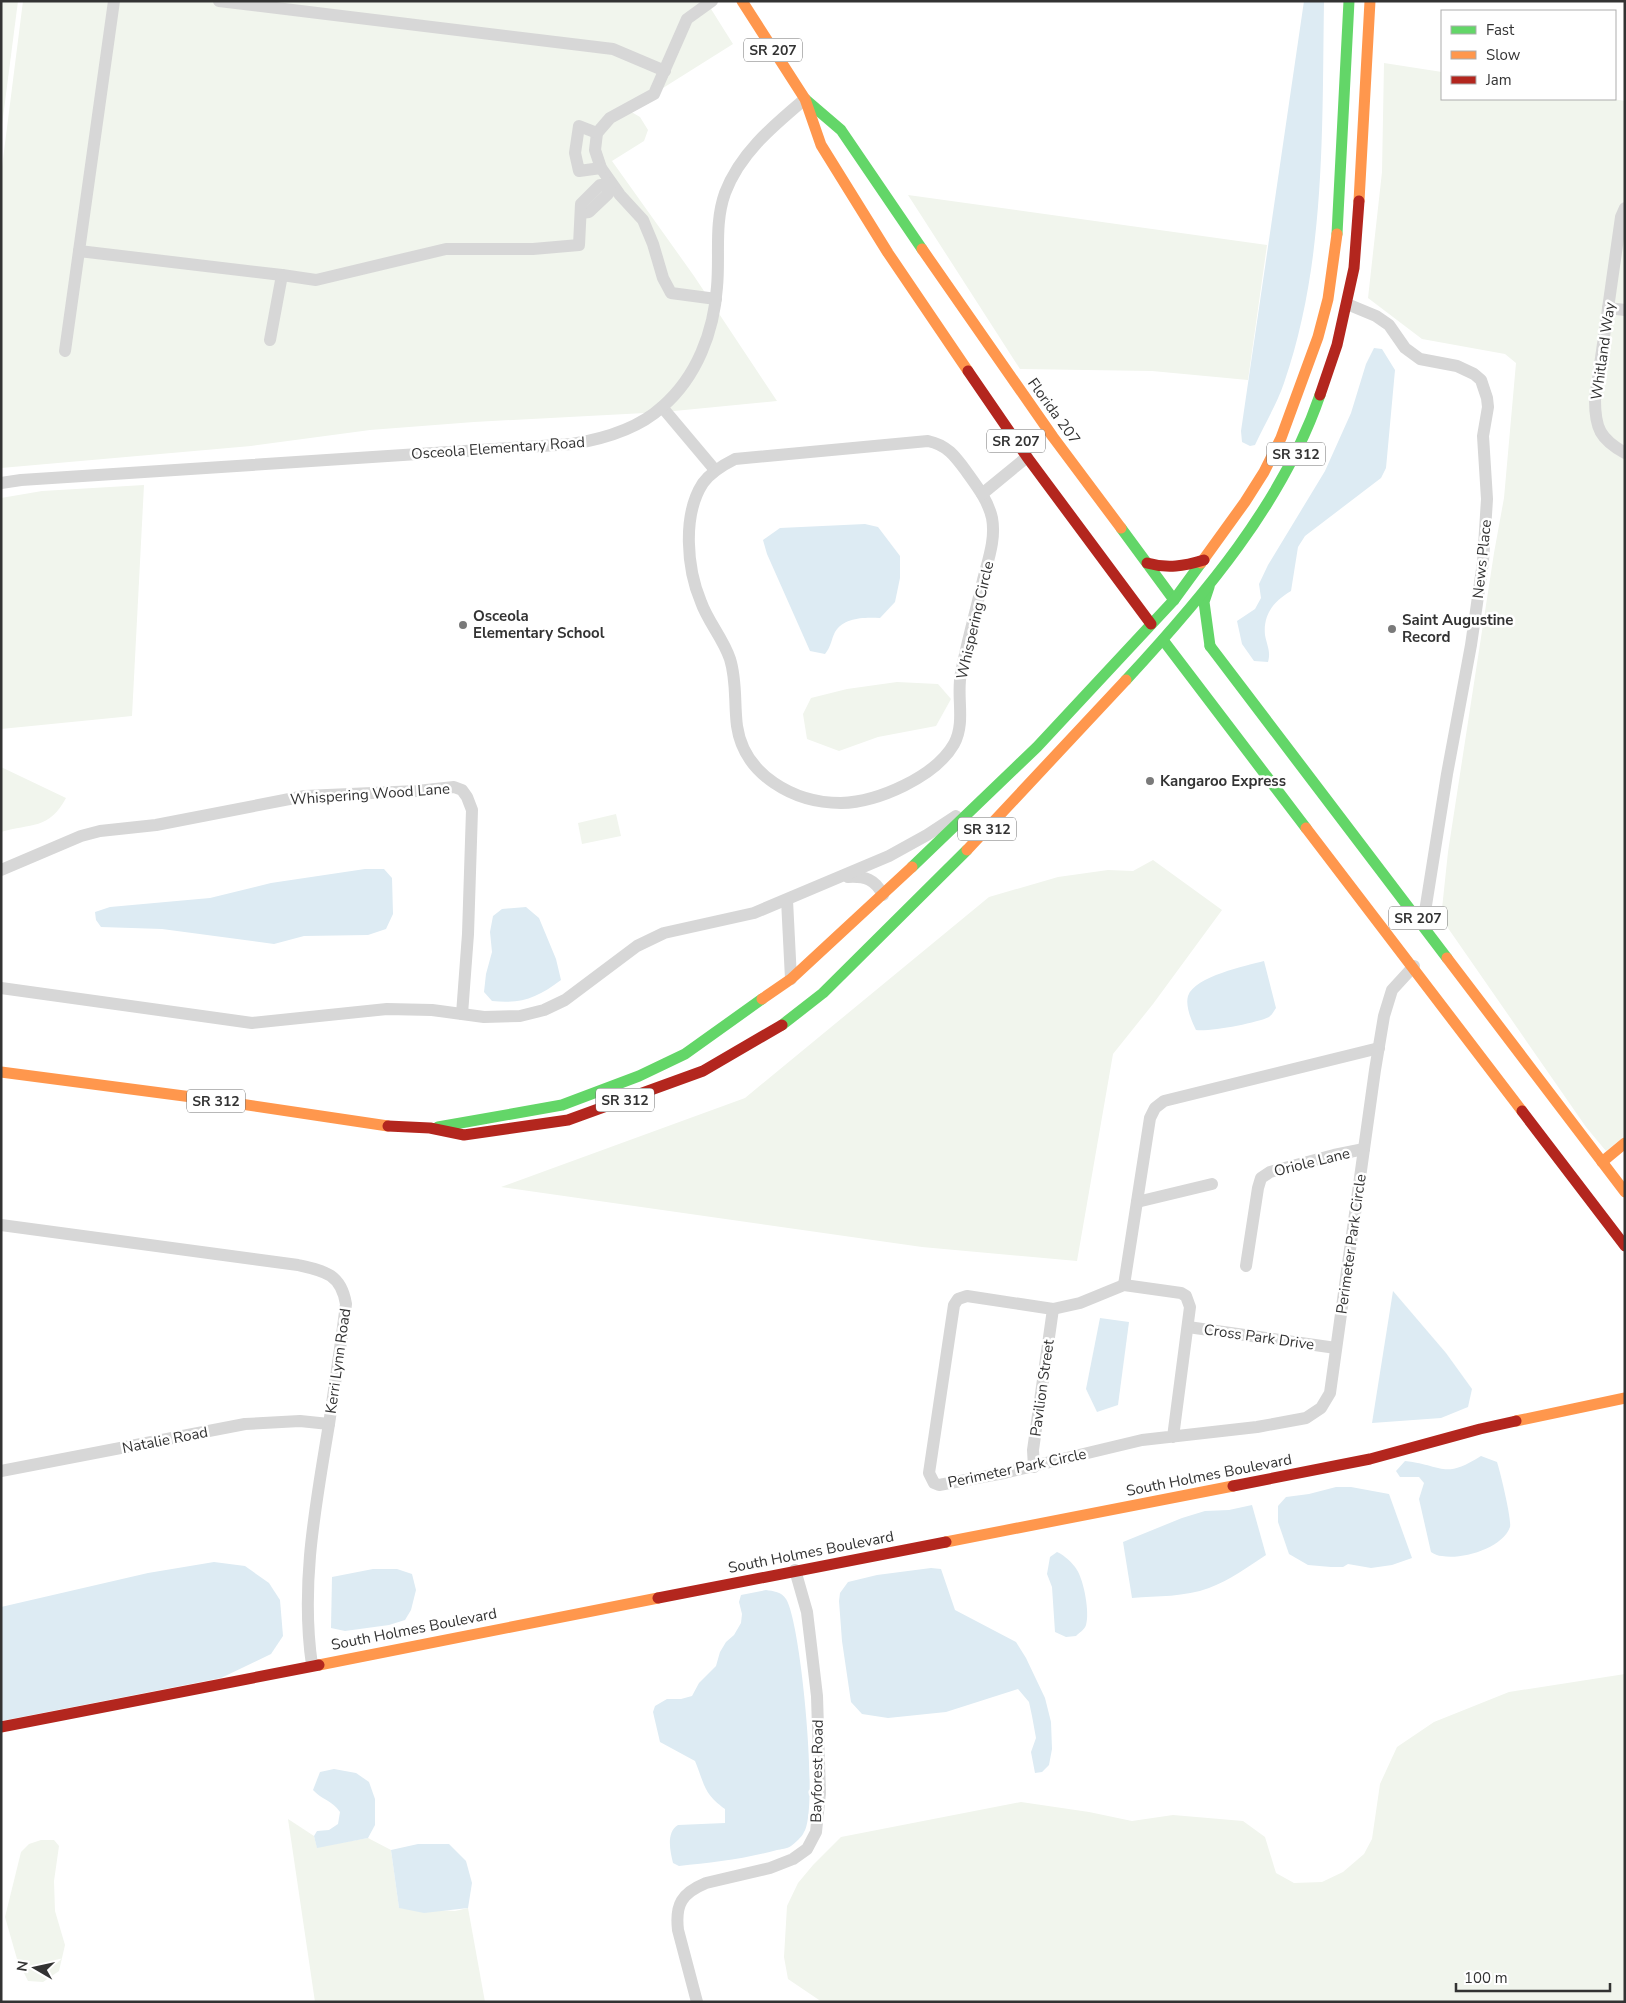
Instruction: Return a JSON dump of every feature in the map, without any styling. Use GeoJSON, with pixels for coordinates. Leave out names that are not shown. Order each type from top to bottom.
{"type":"FeatureCollection","features":[{"type":"Feature","properties":{"kind":"main road","name":"SR 207"},"geometry":{"type":"LineString","coordinates":[[742,1],[805,99],[821,145],[956,354],[1027,457],[1537,1130],[1582,1179],[1625,1246]]}},
{"type":"Feature","properties":{"kind":"main road","name":"SR 312"},"geometry":{"type":"LineString","coordinates":[[430,1128],[562,1105],[639,1076],[685,1054],[792,989],[883,895],[1037,746],[1174,600],[1245,502],[1264,472],[1294,406],[1318,337],[1328,298],[1338,212],[1349,1]]}},
{"type":"Feature","properties":{"kind":"main road","name":"SR 312"},"geometry":{"type":"LineString","coordinates":[[1,1072],[207,1099],[389,1126],[430,1128],[464,1135],[568,1120],[704,1071],[776,1030],[803,1009],[823,993],[961,857],[1164,640],[1190,621],[1209,586],[1250,531],[1293,461],[1325,383],[1347,304],[1358,229],[1370,1]]}},
{"type":"Feature","properties":{"kind":"main road","name":"Florida 207"},"geometry":{"type":"LineString","coordinates":[[805,99],[841,130],[1053,437],[1174,600]]}},
{"type":"Feature","properties":{"kind":"main road"},"geometry":{"type":"LineString","coordinates":[[1338,212],[1346,221],[1337,288],[1338,294],[1347,304]]}},
{"type":"Feature","properties":{"kind":"main road"},"geometry":{"type":"LineString","coordinates":[[1147,564],[1172,569],[1204,560]]}},
{"type":"Feature","properties":{"kind":"main road"},"geometry":{"type":"LineString","coordinates":[[1209,586],[1204,602],[1210,646]]}},
{"type":"Feature","properties":{"kind":"main road","name":"SR 207"},"geometry":{"type":"LineString","coordinates":[[1174,600],[1423,924],[1625,1192]]}},
{"type":"Feature","properties":{"kind":"main road"},"geometry":{"type":"LineString","coordinates":[[792,989],[795,1004],[803,1009]]}},
{"type":"Feature","properties":{"kind":"main road"},"geometry":{"type":"LineString","coordinates":[[1537,1130],[1552,1136],[1566,1156],[1576,1161]]}},
{"type":"Feature","properties":{"kind":"main road"},"geometry":{"type":"LineString","coordinates":[[1590,1164],[1602,1162],[1625,1143]]}},
{"type":"Feature","properties":{"kind":"main road"},"geometry":{"type":"LineString","coordinates":[[1602,1180],[1617,1197],[1625,1200]]}},
{"type":"Feature","properties":{"kind":"main road","name":"South Holmes Boulevard"},"geometry":{"type":"LineString","coordinates":[[1,1727],[795,1570],[1370,1459],[1480,1429],[1625,1398]]}},
{"type":"Feature","properties":{"kind":"street"},"geometry":{"type":"LineString","coordinates":[[65,351],[114,1]]}},
{"type":"Feature","properties":{"kind":"street"},"geometry":{"type":"LineString","coordinates":[[218,1],[613,49],[665,71]]}},
{"type":"Feature","properties":{"kind":"street"},"geometry":{"type":"LineString","coordinates":[[712,1],[687,19],[654,94],[610,118],[597,133],[595,150],[601,168],[610,184],[643,220],[653,244],[663,278],[671,293],[716,300]]}},
{"type":"Feature","properties":{"kind":"street","name":"Osceola Elementary Road"},"geometry":{"type":"LineString","coordinates":[[1,483],[30,479],[572,444],[612,434],[643,420],[662,407],[688,376],[698,360],[712,325],[716,300],[718,221],[721,206],[732,178],[753,146],[768,130],[805,99]]}},
{"type":"Feature","properties":{"kind":"street"},"geometry":{"type":"LineString","coordinates":[[597,133],[579,126],[575,153],[579,171],[601,168]]}},
{"type":"Feature","properties":{"kind":"street"},"geometry":{"type":"LineString","coordinates":[[79,251],[316,280],[446,249],[533,249],[579,245],[581,214],[589,212],[608,194],[610,184]]}},
{"type":"Feature","properties":{"kind":"street","name":"Whitland Way"},"geometry":{"type":"LineString","coordinates":[[1625,208],[1621,217],[1595,400],[1595,420],[1601,434],[1611,445],[1625,453]]}},
{"type":"Feature","properties":{"kind":"street"},"geometry":{"type":"LineString","coordinates":[[270,340],[282,275]]}},
{"type":"Feature","properties":{"kind":"street","name":"News Place"},"geometry":{"type":"LineString","coordinates":[[1347,304],[1376,316],[1389,325],[1405,348],[1420,359],[1457,366],[1474,374],[1480,380],[1487,398],[1488,407],[1483,436],[1487,499],[1483,562],[1471,645],[1447,774],[1423,924]]}},
{"type":"Feature","properties":{"kind":"street"},"geometry":{"type":"LineString","coordinates":[[1608,308],[1625,310]]}},
{"type":"Feature","properties":{"kind":"street"},"geometry":{"type":"LineString","coordinates":[[662,407],[715,470]]}},
{"type":"Feature","properties":{"kind":"street","name":"Whispering Circle"},"geometry":{"type":"LineString","coordinates":[[928,441],[938,443],[954,454],[982,494],[992,518],[992,543],[960,676],[960,723],[954,744],[926,772],[901,788],[884,794],[857,801],[823,802],[794,793],[767,778],[748,757],[741,742],[735,713],[736,687],[733,671],[723,642],[700,602],[690,564],[689,544],[693,509],[703,483],[715,470],[735,459],[748,457],[928,441]]}},
{"type":"Feature","properties":{"kind":"street"},"geometry":{"type":"LineString","coordinates":[[982,494],[1027,457]]}},
{"type":"Feature","properties":{"kind":"street","name":"Whispering Wood Lane"},"geometry":{"type":"LineString","coordinates":[[1,870],[81,836],[100,831],[166,824],[305,796],[417,791],[454,787],[462,790],[472,810],[468,934],[462,1014]]}},
{"type":"Feature","properties":{"kind":"street"},"geometry":{"type":"LineString","coordinates":[[1,988],[252,1023],[387,1009],[432,1010],[484,1017],[520,1016],[544,1010],[564,1000],[637,946],[664,933],[754,914],[787,900],[889,856],[927,835],[987,795]]}},
{"type":"Feature","properties":{"kind":"street"},"geometry":{"type":"LineString","coordinates":[[838,878],[863,876],[879,886],[883,895]]}},
{"type":"Feature","properties":{"kind":"street"},"geometry":{"type":"LineString","coordinates":[[787,900],[792,989]]}},
{"type":"Feature","properties":{"kind":"street","name":"Perimeter Park Circle"},"geometry":{"type":"LineString","coordinates":[[1124,1285],[1080,1303],[1053,1309],[967,1296],[958,1300],[954,1305],[929,1473],[934,1483],[939,1485],[1034,1467],[1124,1443],[1257,1427],[1306,1418],[1321,1408],[1330,1393],[1364,1149],[1388,999],[1402,977],[1414,966]]}},
{"type":"Feature","properties":{"kind":"street"},"geometry":{"type":"LineString","coordinates":[[1124,1285],[1150,1118],[1155,1108],[1164,1101],[1379,1048]]}},
{"type":"Feature","properties":{"kind":"street","name":"Oriole Lane"},"geometry":{"type":"LineString","coordinates":[[1246,1266],[1261,1178],[1270,1172],[1334,1154],[1364,1149]]}},
{"type":"Feature","properties":{"kind":"street"},"geometry":{"type":"LineString","coordinates":[[1137,1202],[1212,1184]]}},
{"type":"Feature","properties":{"kind":"street","name":"Kerri Lynn Road"},"geometry":{"type":"LineString","coordinates":[[1,1225],[298,1265],[313,1268],[336,1278],[344,1292],[346,1304],[310,1551],[308,1635],[312,1665]]}},
{"type":"Feature","properties":{"kind":"street","name":"Cross Park Drive"},"geometry":{"type":"LineString","coordinates":[[1124,1285],[1181,1293],[1186,1296],[1190,1307],[1188,1327],[1336,1348]]}},
{"type":"Feature","properties":{"kind":"street","name":"Pavilion Street"},"geometry":{"type":"LineString","coordinates":[[1034,1467],[1033,1450],[1053,1309]]}},
{"type":"Feature","properties":{"kind":"street"},"geometry":{"type":"LineString","coordinates":[[1173,1437],[1188,1327]]}},
{"type":"Feature","properties":{"kind":"street","name":"Natalie Road"},"geometry":{"type":"LineString","coordinates":[[1,1472],[245,1424],[300,1421],[329,1424]]}},
{"type":"Feature","properties":{"kind":"street","name":"Bayforest Road"},"geometry":{"type":"LineString","coordinates":[[697,2002],[678,1930],[677,1919],[682,1898],[706,1882],[770,1868],[792,1860],[807,1849],[816,1832],[820,1793],[817,1696],[807,1612],[795,1570]]}},
{"type":"Feature","properties":{"kind":"shaded area"},"geometry":{"type":"Polygon","coordinates":[[[1,1],[18,1],[1,133],[1,1]]]}},
{"type":"Feature","properties":{"kind":"shaded area"},"geometry":{"type":"Polygon","coordinates":[[[23,1],[706,1],[733,44],[628,110],[640,117],[648,130],[644,141],[612,161],[694,276],[777,401],[664,412],[474,422],[370,430],[251,446],[1,468],[2,167],[23,1]]]}},
{"type":"Feature","properties":{"kind":"shaded area"},"geometry":{"type":"Polygon","coordinates":[[[1304,1],[1324,1],[1322,146],[1315,242],[1308,290],[1298,337],[1284,383],[1255,445],[1250,446],[1242,442],[1241,431],[1304,1]]]}},
{"type":"Feature","properties":{"kind":"shaded area"},"geometry":{"type":"Polygon","coordinates":[[[1384,63],[1441,72],[1441,100],[1625,101],[1625,1136],[1606,1151],[1586,1127],[1441,918],[1448,852],[1504,498],[1516,363],[1505,354],[1422,339],[1368,298],[1382,172],[1384,63]]]}},
{"type":"Feature","properties":{"kind":"shaded area"},"geometry":{"type":"Polygon","coordinates":[[[908,195],[1267,245],[1248,380],[1152,371],[1020,369],[908,195]]]}},
{"type":"Feature","properties":{"kind":"shaded area"},"geometry":{"type":"Polygon","coordinates":[[[1374,348],[1382,349],[1395,370],[1386,468],[1381,478],[1305,536],[1298,547],[1291,591],[1279,599],[1268,614],[1265,635],[1269,652],[1268,662],[1254,661],[1242,644],[1237,621],[1255,609],[1261,598],[1259,584],[1268,565],[1325,471],[1351,413],[1366,364],[1374,348]]]}},
{"type":"Feature","properties":{"kind":"shaded area"},"geometry":{"type":"Polygon","coordinates":[[[144,485],[132,716],[1,729],[1,498],[42,491],[144,485]]]}},
{"type":"Feature","properties":{"kind":"shaded area"},"geometry":{"type":"Polygon","coordinates":[[[865,524],[878,527],[900,556],[900,578],[895,602],[880,618],[862,618],[844,623],[835,632],[825,654],[810,651],[767,554],[763,540],[780,528],[865,524]]]}},
{"type":"Feature","properties":{"kind":"shaded area"},"geometry":{"type":"Polygon","coordinates":[[[897,682],[938,684],[951,699],[936,726],[878,737],[839,751],[807,739],[803,714],[811,698],[847,689],[897,682]]]}},
{"type":"Feature","properties":{"kind":"shaded area"},"geometry":{"type":"Polygon","coordinates":[[[1,767],[66,798],[53,816],[46,820],[38,824],[1,832],[1,767]]]}},
{"type":"Feature","properties":{"kind":"shaded area"},"geometry":{"type":"Polygon","coordinates":[[[616,814],[621,836],[582,844],[578,823],[616,814]]]}},
{"type":"Feature","properties":{"kind":"shaded area"},"geometry":{"type":"Polygon","coordinates":[[[1153,860],[1222,910],[1153,1004],[1113,1054],[1077,1261],[922,1247],[501,1187],[745,1098],[989,897],[1058,877],[1108,870],[1133,871],[1153,860]]]}},
{"type":"Feature","properties":{"kind":"shaded area"},"geometry":{"type":"Polygon","coordinates":[[[365,869],[384,869],[392,878],[393,914],[386,929],[368,935],[304,936],[274,944],[162,929],[101,927],[96,920],[95,912],[110,907],[210,898],[271,883],[365,869]]]}},
{"type":"Feature","properties":{"kind":"shaded area"},"geometry":{"type":"Polygon","coordinates":[[[526,907],[539,918],[556,959],[561,980],[529,998],[512,1002],[492,1001],[484,992],[486,974],[492,952],[490,932],[493,916],[502,909],[526,907]]]}},
{"type":"Feature","properties":{"kind":"shaded area"},"geometry":{"type":"Polygon","coordinates":[[[1264,961],[1276,1008],[1271,1015],[1254,1022],[1211,1030],[1196,1030],[1187,1004],[1188,996],[1193,989],[1210,977],[1264,961]]]}},
{"type":"Feature","properties":{"kind":"shaded area"},"geometry":{"type":"Polygon","coordinates":[[[1393,1291],[1446,1353],[1472,1389],[1468,1407],[1441,1418],[1372,1423],[1393,1291]]]}},
{"type":"Feature","properties":{"kind":"shaded area"},"geometry":{"type":"Polygon","coordinates":[[[1100,1318],[1129,1322],[1118,1405],[1097,1412],[1086,1389],[1100,1318]]]}},
{"type":"Feature","properties":{"kind":"shaded area"},"geometry":{"type":"Polygon","coordinates":[[[1481,1456],[1497,1462],[1508,1506],[1510,1527],[1499,1541],[1481,1551],[1450,1557],[1435,1554],[1431,1552],[1419,1499],[1424,1483],[1419,1477],[1400,1477],[1396,1471],[1405,1461],[1450,1469],[1481,1456]]]}},
{"type":"Feature","properties":{"kind":"shaded area"},"geometry":{"type":"Polygon","coordinates":[[[1336,1487],[1351,1487],[1389,1494],[1412,1558],[1392,1565],[1371,1568],[1348,1564],[1343,1567],[1331,1567],[1308,1565],[1289,1554],[1278,1522],[1278,1506],[1286,1497],[1309,1494],[1336,1487]]]}},
{"type":"Feature","properties":{"kind":"shaded area"},"geometry":{"type":"Polygon","coordinates":[[[1252,1505],[1266,1555],[1232,1577],[1200,1591],[1181,1595],[1132,1598],[1123,1542],[1182,1518],[1205,1511],[1229,1510],[1252,1505]]]}},
{"type":"Feature","properties":{"kind":"shaded area"},"geometry":{"type":"Polygon","coordinates":[[[1057,1552],[1075,1567],[1080,1575],[1084,1589],[1087,1620],[1084,1628],[1076,1636],[1066,1637],[1055,1632],[1052,1587],[1047,1574],[1050,1557],[1057,1552]]]}},
{"type":"Feature","properties":{"kind":"shaded area"},"geometry":{"type":"Polygon","coordinates":[[[214,1562],[245,1566],[269,1583],[280,1600],[283,1636],[271,1654],[221,1678],[1,1721],[1,1607],[148,1573],[214,1562]]]}},
{"type":"Feature","properties":{"kind":"shaded area"},"geometry":{"type":"Polygon","coordinates":[[[931,1568],[941,1569],[955,1610],[1016,1642],[1026,1658],[1045,1698],[1051,1722],[1052,1749],[1049,1765],[1042,1772],[1035,1773],[1031,1752],[1036,1738],[1032,1716],[1029,1702],[1018,1689],[946,1712],[888,1718],[862,1714],[851,1702],[842,1641],[840,1593],[848,1582],[877,1575],[931,1568]]]}},
{"type":"Feature","properties":{"kind":"shaded area"},"geometry":{"type":"Polygon","coordinates":[[[373,1569],[397,1569],[412,1574],[416,1590],[411,1610],[405,1620],[389,1625],[345,1631],[331,1628],[332,1577],[373,1569]]]}},
{"type":"Feature","properties":{"kind":"shaded area"},"geometry":{"type":"Polygon","coordinates":[[[766,1590],[780,1593],[786,1599],[792,1615],[797,1642],[809,1755],[810,1790],[808,1817],[804,1832],[796,1842],[786,1848],[740,1858],[679,1866],[673,1863],[670,1848],[670,1837],[674,1828],[678,1825],[725,1823],[725,1809],[708,1793],[695,1761],[660,1742],[653,1712],[655,1706],[667,1699],[681,1699],[692,1696],[699,1683],[716,1666],[720,1652],[741,1623],[742,1614],[739,1602],[741,1595],[766,1590]]]}},
{"type":"Feature","properties":{"kind":"shaded area"},"geometry":{"type":"Polygon","coordinates":[[[1625,1674],[1625,2002],[822,2002],[788,1979],[784,1957],[787,1906],[798,1883],[841,1837],[1021,1802],[1089,1812],[1132,1821],[1173,1815],[1243,1821],[1265,1837],[1276,1873],[1294,1883],[1322,1882],[1343,1872],[1364,1854],[1372,1839],[1380,1784],[1397,1747],[1434,1722],[1509,1692],[1625,1674]]]}},
{"type":"Feature","properties":{"kind":"shaded area"},"geometry":{"type":"Polygon","coordinates":[[[334,1769],[356,1773],[369,1782],[375,1799],[375,1825],[368,1838],[317,1848],[314,1836],[317,1831],[329,1830],[338,1824],[340,1812],[334,1805],[313,1790],[320,1772],[334,1769]]]}},
{"type":"Feature","properties":{"kind":"shaded area"},"geometry":{"type":"Polygon","coordinates":[[[288,1819],[314,1836],[317,1847],[368,1838],[391,1850],[399,1908],[455,1911],[468,1908],[485,2002],[315,2002],[288,1819]]]}},
{"type":"Feature","properties":{"kind":"shaded area"},"geometry":{"type":"Polygon","coordinates":[[[41,1840],[54,1840],[59,1846],[54,1881],[55,1911],[65,1945],[59,1971],[43,1982],[28,1981],[17,1959],[5,1917],[21,1852],[29,1844],[41,1840]]]}},
{"type":"Feature","properties":{"kind":"shaded area"},"geometry":{"type":"Polygon","coordinates":[[[418,1844],[449,1844],[466,1861],[472,1883],[468,1908],[424,1913],[399,1908],[391,1850],[418,1844]]]}},
{"type":"Feature","properties":{"kind":"traffic: fast"},"geometry":{"type":"LineString","coordinates":[[1337,234],[1349,1]]}},
{"type":"Feature","properties":{"kind":"traffic: fast"},"geometry":{"type":"LineString","coordinates":[[806,100],[841,130],[922,249]]}},
{"type":"Feature","properties":{"kind":"traffic: fast"},"geometry":{"type":"LineString","coordinates":[[1126,680],[1184,616],[1238,547],[1263,511],[1304,435],[1320,395]]}},
{"type":"Feature","properties":{"kind":"traffic: fast"},"geometry":{"type":"LineString","coordinates":[[1121,528],[1174,600]]}},
{"type":"Feature","properties":{"kind":"traffic: fast"},"geometry":{"type":"LineString","coordinates":[[912,867],[1037,747],[1174,600],[1201,563]]}},
{"type":"Feature","properties":{"kind":"traffic: fast"},"geometry":{"type":"LineString","coordinates":[[1209,587],[1204,602],[1210,646]]}},
{"type":"Feature","properties":{"kind":"traffic: fast"},"geometry":{"type":"LineString","coordinates":[[1163,640],[1306,828]]}},
{"type":"Feature","properties":{"kind":"traffic: fast"},"geometry":{"type":"LineString","coordinates":[[1210,646],[1447,958]]}},
{"type":"Feature","properties":{"kind":"traffic: fast"},"geometry":{"type":"LineString","coordinates":[[782,1025],[823,993],[967,850]]}},
{"type":"Feature","properties":{"kind":"traffic: fast"},"geometry":{"type":"LineString","coordinates":[[438,1127],[562,1105],[639,1076],[685,1054],[762,999]]}},
{"type":"Feature","properties":{"kind":"traffic: slow"},"geometry":{"type":"LineString","coordinates":[[742,1],[805,99],[821,145],[888,253],[968,371]]}},
{"type":"Feature","properties":{"kind":"traffic: slow"},"geometry":{"type":"LineString","coordinates":[[1359,201],[1370,1]]}},
{"type":"Feature","properties":{"kind":"traffic: slow"},"geometry":{"type":"LineString","coordinates":[[1201,563],[1245,502],[1264,472],[1281,438],[1318,337],[1328,299],[1337,234]]}},
{"type":"Feature","properties":{"kind":"traffic: slow"},"geometry":{"type":"LineString","coordinates":[[922,249],[1053,437],[1121,528]]}},
{"type":"Feature","properties":{"kind":"traffic: slow"},"geometry":{"type":"LineString","coordinates":[[967,850],[1126,680]]}},
{"type":"Feature","properties":{"kind":"traffic: slow"},"geometry":{"type":"LineString","coordinates":[[1306,828],[1522,1111]]}},
{"type":"Feature","properties":{"kind":"traffic: slow"},"geometry":{"type":"LineString","coordinates":[[762,999],[791,979],[912,867]]}},
{"type":"Feature","properties":{"kind":"traffic: slow"},"geometry":{"type":"LineString","coordinates":[[1447,958],[1625,1192]]}},
{"type":"Feature","properties":{"kind":"traffic: slow"},"geometry":{"type":"LineString","coordinates":[[1,1072],[207,1099],[388,1126]]}},
{"type":"Feature","properties":{"kind":"traffic: slow"},"geometry":{"type":"LineString","coordinates":[[1602,1162],[1625,1143]]}},
{"type":"Feature","properties":{"kind":"traffic: slow"},"geometry":{"type":"LineString","coordinates":[[1516,1421],[1625,1398]]}},
{"type":"Feature","properties":{"kind":"traffic: slow"},"geometry":{"type":"LineString","coordinates":[[946,1542],[1233,1486]]}},
{"type":"Feature","properties":{"kind":"traffic: slow"},"geometry":{"type":"LineString","coordinates":[[319,1665],[658,1598]]}},
{"type":"Feature","properties":{"kind":"traffic: jam"},"geometry":{"type":"LineString","coordinates":[[1320,395],[1337,345],[1354,268],[1359,201]]}},
{"type":"Feature","properties":{"kind":"traffic: jam"},"geometry":{"type":"LineString","coordinates":[[968,371],[1027,457],[1151,624]]}},
{"type":"Feature","properties":{"kind":"traffic: jam"},"geometry":{"type":"LineString","coordinates":[[1147,563],[1176,566],[1204,560]]}},
{"type":"Feature","properties":{"kind":"traffic: jam"},"geometry":{"type":"LineString","coordinates":[[388,1126],[430,1128],[464,1135],[568,1120],[703,1071],[782,1025]]}},
{"type":"Feature","properties":{"kind":"traffic: jam"},"geometry":{"type":"LineString","coordinates":[[1522,1111],[1625,1246]]}},
{"type":"Feature","properties":{"kind":"traffic: jam"},"geometry":{"type":"LineString","coordinates":[[1233,1486],[1370,1459],[1516,1421]]}},
{"type":"Feature","properties":{"kind":"traffic: jam"},"geometry":{"type":"LineString","coordinates":[[658,1598],[946,1542]]}},
{"type":"Feature","properties":{"kind":"traffic: jam"},"geometry":{"type":"LineString","coordinates":[[1,1727],[319,1665]]}},
{"type":"Feature","properties":{"kind":"place","name":"Osceola Elementary School"},"geometry":{"type":"Point","coordinates":[463,625]}},
{"type":"Feature","properties":{"kind":"place","name":"Saint Augustine Record"},"geometry":{"type":"Point","coordinates":[1392,629]}},
{"type":"Feature","properties":{"kind":"place","name":"Kangaroo Express"},"geometry":{"type":"Point","coordinates":[1150,781]}}]}
